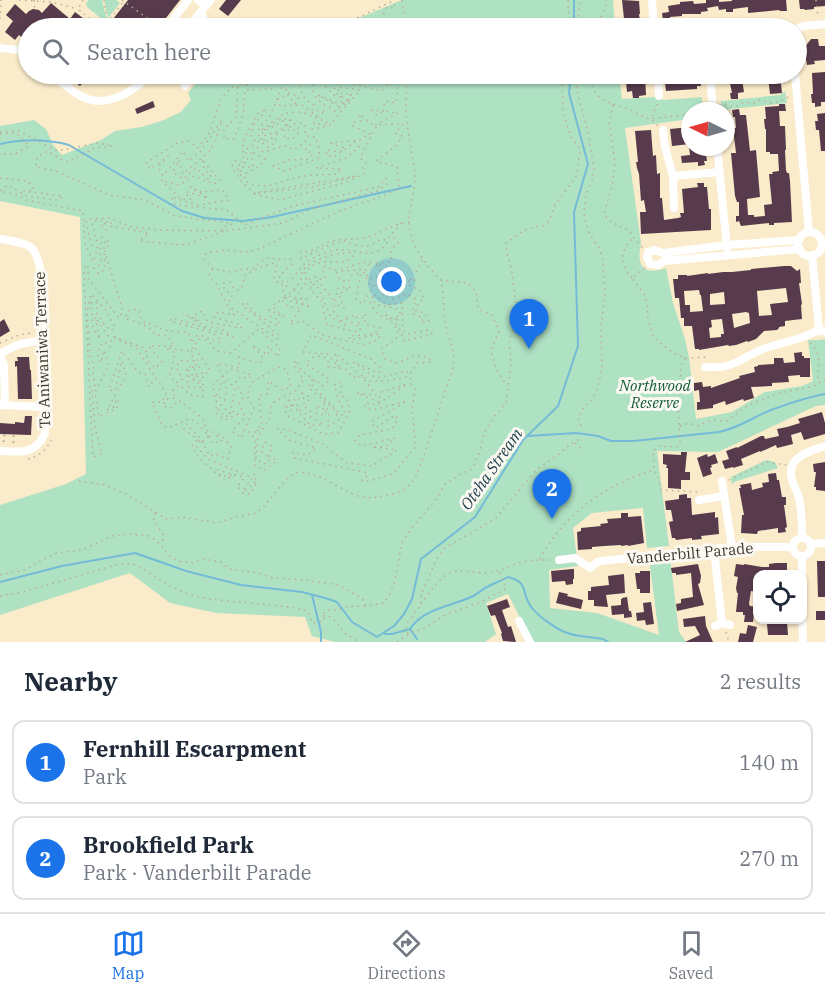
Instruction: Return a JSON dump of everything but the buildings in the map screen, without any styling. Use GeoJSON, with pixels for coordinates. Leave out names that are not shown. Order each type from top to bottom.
{"type":"FeatureCollection","features":[{"type":"Feature","properties":{"kind":"street"},"geometry":{"type":"LineString","coordinates":[[174,18],[188,0]]}},
{"type":"Feature","properties":{"kind":"street"},"geometry":{"type":"LineString","coordinates":[[196,18],[206,6],[198,0]]}},
{"type":"Feature","properties":{"kind":"street"},"geometry":{"type":"LineString","coordinates":[[652,0],[653,18]]}},
{"type":"Feature","properties":{"kind":"street"},"geometry":{"type":"LineString","coordinates":[[807,26],[822,24]]}},
{"type":"Feature","properties":{"kind":"street"},"geometry":{"type":"LineString","coordinates":[[0,48],[18,50]]}},
{"type":"Feature","properties":{"kind":"street"},"geometry":{"type":"LineString","coordinates":[[64,84],[78,95],[97,102],[114,99],[141,84]]}},
{"type":"Feature","properties":{"kind":"street"},"geometry":{"type":"LineString","coordinates":[[658,84],[658,96]]}},
{"type":"Feature","properties":{"kind":"street"},"geometry":{"type":"LineString","coordinates":[[712,84],[715,102]]}},
{"type":"Feature","properties":{"kind":"street"},"geometry":{"type":"LineString","coordinates":[[796,84],[809,232]]}},
{"type":"Feature","properties":{"kind":"street"},"geometry":{"type":"LineString","coordinates":[[663,130],[665,147],[674,176],[674,208]]}},
{"type":"Feature","properties":{"kind":"street"},"geometry":{"type":"LineString","coordinates":[[718,156],[727,250]]}},
{"type":"Feature","properties":{"kind":"street"},"geometry":{"type":"LineString","coordinates":[[674,176],[720,172]]}},
{"type":"Feature","properties":{"kind":"street"},"geometry":{"type":"LineString","coordinates":[[809,232],[822,235],[823,246],[812,255],[805,254],[799,245],[804,234],[809,232]]}},
{"type":"Feature","properties":{"kind":"street","name":"Te Aniwaniwa Terrace"},"geometry":{"type":"LineString","coordinates":[[0,239],[30,246],[38,255],[41,273],[45,407],[45,433],[43,440],[37,446],[29,451],[1,446]]}},
{"type":"Feature","properties":{"kind":"street"},"geometry":{"type":"LineString","coordinates":[[727,250],[664,261],[658,265],[650,264],[646,257],[648,252],[654,250],[663,253],[799,245]]}},
{"type":"Feature","properties":{"kind":"street"},"geometry":{"type":"LineString","coordinates":[[705,367],[727,367],[759,351],[822,330],[812,255]]}},
{"type":"Feature","properties":{"kind":"street"},"geometry":{"type":"LineString","coordinates":[[43,341],[17,344],[0,355],[4,365],[3,405],[45,407]]}},
{"type":"Feature","properties":{"kind":"street"},"geometry":{"type":"LineString","coordinates":[[802,537],[802,510],[791,475],[792,466],[797,458],[805,453],[825,446]]}},
{"type":"Feature","properties":{"kind":"street"},"geometry":{"type":"LineString","coordinates":[[722,483],[732,547]]}},
{"type":"Feature","properties":{"kind":"street"},"geometry":{"type":"LineString","coordinates":[[700,500],[724,496]]}},
{"type":"Feature","properties":{"kind":"street"},"geometry":{"type":"LineString","coordinates":[[802,537],[809,540],[811,544],[810,553],[802,556],[797,555],[793,547],[796,539],[802,537]]}},
{"type":"Feature","properties":{"kind":"street"},"geometry":{"type":"LineString","coordinates":[[811,544],[825,543]]}},
{"type":"Feature","properties":{"kind":"street","name":"Vanderbilt Parade"},"geometry":{"type":"LineString","coordinates":[[558,560],[575,558],[590,568],[601,561],[732,547],[793,547]]}},
{"type":"Feature","properties":{"kind":"street"},"geometry":{"type":"LineString","coordinates":[[714,549],[722,625]]}},
{"type":"Feature","properties":{"kind":"street"},"geometry":{"type":"LineString","coordinates":[[802,556],[802,570]]}},
{"type":"Feature","properties":{"kind":"street"},"geometry":{"type":"LineString","coordinates":[[519,621],[530,642]]}},
{"type":"Feature","properties":{"kind":"street"},"geometry":{"type":"LineString","coordinates":[[803,624],[803,642]]}},
{"type":"Feature","properties":{"kind":"path"},"geometry":{"type":"LineString","coordinates":[[0,19],[2,0]]}},
{"type":"Feature","properties":{"kind":"path"},"geometry":{"type":"LineString","coordinates":[[20,0],[51,2],[78,9],[89,18]]}},
{"type":"Feature","properties":{"kind":"path"},"geometry":{"type":"LineString","coordinates":[[35,0],[35,9]]}},
{"type":"Feature","properties":{"kind":"path"},"geometry":{"type":"LineString","coordinates":[[78,9],[83,0]]}},
{"type":"Feature","properties":{"kind":"path"},"geometry":{"type":"LineString","coordinates":[[104,0],[107,18]]}},
{"type":"Feature","properties":{"kind":"path"},"geometry":{"type":"LineString","coordinates":[[110,18],[123,0],[147,18]]}},
{"type":"Feature","properties":{"kind":"path"},"geometry":{"type":"LineString","coordinates":[[402,0],[405,18]]}},
{"type":"Feature","properties":{"kind":"path"},"geometry":{"type":"LineString","coordinates":[[568,0],[569,18]]}},
{"type":"Feature","properties":{"kind":"path"},"geometry":{"type":"LineString","coordinates":[[578,18],[580,0]]}},
{"type":"Feature","properties":{"kind":"path"},"geometry":{"type":"LineString","coordinates":[[601,18],[606,0]]}},
{"type":"Feature","properties":{"kind":"path"},"geometry":{"type":"LineString","coordinates":[[816,0],[822,24]]}},
{"type":"Feature","properties":{"kind":"path"},"geometry":{"type":"LineString","coordinates":[[357,18],[395,1],[395,8],[387,7],[382,18]]}},
{"type":"Feature","properties":{"kind":"path"},"geometry":{"type":"LineString","coordinates":[[0,178],[28,182],[34,190],[24,191],[63,196],[58,200],[26,196],[8,185],[0,191],[18,195],[26,201],[83,211],[85,243],[93,262],[98,248],[93,246],[86,222],[88,219],[109,218],[132,227],[159,230],[225,231],[283,223],[311,209],[377,191],[387,184],[386,178],[379,186],[293,206],[244,225],[226,210],[175,205],[171,197],[198,205],[229,200],[223,190],[201,192],[190,187],[208,198],[188,192],[185,193],[191,199],[181,199],[161,180],[179,185],[194,176],[214,184],[220,181],[202,159],[204,169],[211,175],[209,180],[195,168],[183,179],[173,172],[179,160],[183,174],[211,150],[223,119],[200,152],[188,161],[183,151],[163,176],[158,167],[168,156],[150,169],[146,163],[177,143],[189,141],[198,148],[210,132],[221,98],[236,84]]}},
{"type":"Feature","properties":{"kind":"path"},"geometry":{"type":"LineString","coordinates":[[238,84],[236,117],[224,129],[224,139],[234,139],[243,115],[245,90],[271,89],[274,84]]}},
{"type":"Feature","properties":{"kind":"path"},"geometry":{"type":"LineString","coordinates":[[283,84],[270,116],[259,128],[258,142],[251,137],[253,126],[267,110],[258,113],[243,141],[243,162],[235,161],[232,166],[240,180],[254,193],[357,176],[312,187],[254,194],[279,200],[344,183],[364,174],[363,168],[366,163],[360,158],[376,127],[359,114],[361,121],[352,123],[353,126],[370,134],[360,140],[331,143],[344,148],[340,152],[326,150],[327,156],[334,157],[355,142],[359,147],[346,158],[316,168],[342,169],[337,174],[303,176],[266,187],[252,184],[245,181],[244,174],[258,167],[265,159],[251,151],[253,167],[241,167],[241,176],[237,166],[248,161],[245,150],[254,145],[263,152],[286,146],[294,150],[306,141],[310,145],[305,150],[314,154],[308,159],[289,160],[273,166],[284,171],[319,158],[319,146],[315,137],[306,136],[304,123],[293,124],[287,129],[293,131],[298,127],[299,132],[293,139],[285,139],[284,130],[292,118],[280,131],[263,136],[264,143],[277,134],[275,143],[268,147],[260,141],[263,132],[287,119],[281,118],[261,130],[285,113],[302,112],[329,123],[323,125],[314,123],[312,129],[329,126],[360,90],[338,87],[339,93],[347,93],[348,98],[346,101],[337,103],[318,95],[338,106],[348,101],[352,92],[348,102],[335,111],[316,99],[312,91],[313,84]]}},
{"type":"Feature","properties":{"kind":"path"},"geometry":{"type":"LineString","coordinates":[[288,84],[286,92],[299,98],[295,104],[287,94],[278,99],[280,106],[302,105],[317,116],[326,111],[312,110],[314,105],[304,99],[298,84]]}},
{"type":"Feature","properties":{"kind":"path"},"geometry":{"type":"LineString","coordinates":[[323,84],[336,97],[344,98],[338,95],[334,87],[338,84]]}},
{"type":"Feature","properties":{"kind":"path"},"geometry":{"type":"LineString","coordinates":[[354,84],[381,91],[388,84]]}},
{"type":"Feature","properties":{"kind":"path"},"geometry":{"type":"LineString","coordinates":[[397,84],[396,103],[385,101],[383,111],[372,110],[376,115],[384,111],[398,113],[375,125],[403,124],[395,133],[402,136],[397,145],[376,161],[397,167],[399,188],[337,212],[257,250],[246,252],[225,250],[206,253],[204,259],[213,269],[230,272],[252,268],[266,258],[277,260],[290,258],[292,264],[279,276],[283,283],[295,278],[305,263],[318,257],[337,250],[373,254],[380,251],[388,241],[382,239],[363,246],[345,242],[327,246],[301,259],[301,252],[314,251],[334,240],[366,238],[401,223],[409,222]]}},
{"type":"Feature","properties":{"kind":"path"},"geometry":{"type":"LineString","coordinates":[[79,481],[105,485],[126,494],[165,519],[184,518],[216,523],[256,513],[263,508],[288,477],[298,472],[320,477],[350,494],[372,498],[394,494],[405,489],[415,479],[453,368],[454,357],[446,325],[441,280],[423,259],[410,232],[409,222],[415,177],[406,116],[407,84]]}},
{"type":"Feature","properties":{"kind":"path"},"geometry":{"type":"LineString","coordinates":[[0,596],[23,592],[119,564],[137,565],[168,585],[185,593],[208,599],[290,607],[308,611],[312,623],[324,621],[324,612],[329,609],[338,610],[344,607],[384,603],[395,581],[403,541],[438,497],[444,485],[472,469],[480,452],[484,433],[506,403],[511,364],[509,339],[518,319],[506,243],[523,231],[543,226],[549,221],[555,205],[577,175],[579,147],[572,139],[563,114],[562,84]]}},
{"type":"Feature","properties":{"kind":"path"},"geometry":{"type":"LineString","coordinates":[[577,84],[594,169],[586,194],[585,221],[603,260],[605,295],[601,326],[602,370],[593,399],[584,407],[579,418],[582,428]]}},
{"type":"Feature","properties":{"kind":"path"},"geometry":{"type":"LineString","coordinates":[[593,84],[596,93],[603,100],[651,119],[663,130]]}},
{"type":"Feature","properties":{"kind":"path"},"geometry":{"type":"LineString","coordinates":[[651,119],[658,96]]}},
{"type":"Feature","properties":{"kind":"path"},"geometry":{"type":"LineString","coordinates":[[735,106],[760,100],[778,102],[792,96]]}},
{"type":"Feature","properties":{"kind":"path"},"geometry":{"type":"LineString","coordinates":[[613,105],[609,123],[615,162],[613,183],[604,214],[615,225],[629,230],[639,245],[648,252]]}},
{"type":"Feature","properties":{"kind":"path"},"geometry":{"type":"LineString","coordinates":[[651,119],[681,115]]}},
{"type":"Feature","properties":{"kind":"path"},"geometry":{"type":"LineString","coordinates":[[0,133],[19,131],[57,151],[98,143],[113,146],[94,148],[68,162],[48,151],[37,157],[36,167],[56,171],[109,195],[145,200],[176,216],[232,224],[221,228],[225,231]]}},
{"type":"Feature","properties":{"kind":"path"},"geometry":{"type":"LineString","coordinates":[[0,133],[16,134],[29,146],[15,154],[0,154]]}},
{"type":"Feature","properties":{"kind":"path"},"geometry":{"type":"LineString","coordinates":[[155,378],[149,387],[145,374],[138,372],[122,351],[109,390],[115,391],[122,362],[126,375],[107,410],[114,406],[116,399],[118,400],[117,408],[99,417],[95,392],[109,365],[104,350],[101,363],[98,357],[99,347],[105,342],[110,347],[111,340],[95,317],[100,339],[93,328],[91,303],[95,301],[98,305],[96,312],[111,331],[115,327],[105,309],[91,294],[87,313],[90,351],[94,367],[95,385],[92,391],[94,428],[102,454],[93,457],[84,273],[85,265],[88,266],[88,278],[119,318],[123,312],[105,253],[109,242],[106,239],[104,247],[105,269],[99,274],[94,268],[101,264],[102,237],[96,241],[92,222],[98,220],[112,223],[101,224],[106,230],[112,226],[149,233],[139,241],[185,245],[225,231]]}},
{"type":"Feature","properties":{"kind":"path"},"geometry":{"type":"LineString","coordinates":[[213,269],[209,273],[212,280],[225,301],[230,301],[232,295],[224,288],[223,283],[230,282],[234,289],[241,289],[245,275],[275,263],[277,265],[274,279],[281,285],[287,285],[282,290],[285,296],[298,285],[302,271],[306,267],[325,257],[346,252],[352,254],[353,257],[342,262],[325,262],[312,266],[305,272],[306,281],[315,277],[323,280],[325,278],[323,267],[339,270],[358,263],[383,264],[392,261],[391,249],[398,243],[393,237],[389,237],[401,223]]}},
{"type":"Feature","properties":{"kind":"path"},"geometry":{"type":"LineString","coordinates":[[633,238],[626,245],[622,260],[626,270],[644,294],[653,337],[673,353],[685,358],[709,357]]}},
{"type":"Feature","properties":{"kind":"path"},"geometry":{"type":"LineString","coordinates":[[416,272],[423,259]]}},
{"type":"Feature","properties":{"kind":"path"},"geometry":{"type":"LineString","coordinates":[[294,290],[298,294],[304,284],[318,281],[335,302],[338,288],[351,287],[339,294],[344,308],[335,304],[333,311],[345,325],[331,317],[317,285],[312,284],[309,290],[321,300],[327,325],[358,332],[361,327],[344,318],[356,315],[359,323],[365,314],[366,324],[380,328],[374,334],[349,336],[350,340],[380,334],[379,339],[365,345],[322,335],[303,321],[290,324],[301,308],[289,307],[282,300],[286,298],[311,307],[293,300],[307,299],[287,296],[272,306],[284,317],[268,310],[271,317],[279,320],[278,326],[254,313],[246,302],[242,305],[279,335],[278,339],[226,305],[234,315],[218,312],[214,316],[241,325],[241,328],[208,322],[202,311],[193,316],[199,321],[186,315],[204,326],[220,328],[234,337],[173,318],[170,321],[213,333],[220,339],[220,343],[200,335],[196,336],[192,343],[188,332],[168,331],[142,321],[138,309],[128,310],[125,318],[147,326],[156,335],[168,336],[174,346],[149,346],[162,362],[155,368],[147,360],[146,349],[112,336],[137,349],[166,393],[162,402],[152,402],[162,424],[168,428],[189,419],[195,421],[209,436],[203,441],[186,424],[184,429],[197,439],[192,446],[199,458],[224,480],[236,475],[221,476],[217,470],[244,477],[237,488],[244,489],[252,478],[255,483],[242,493],[250,494],[256,484],[255,474],[248,476],[208,459],[197,447],[200,439],[210,456],[216,454],[228,459],[231,446],[222,436],[213,432],[222,441],[212,443],[203,419],[180,400],[171,408],[163,406],[166,399],[176,398],[172,391],[180,385],[189,394],[203,397],[203,382],[191,377],[196,367],[189,368],[189,377],[190,380],[201,384],[200,388],[188,387],[186,368],[198,364],[202,373],[194,375],[202,378],[210,370],[195,348],[190,354],[198,361],[179,361],[176,368],[183,379],[176,383],[170,375],[176,353],[166,348],[190,351],[199,339],[207,340],[216,351],[231,353],[257,330],[280,348],[278,357],[268,346],[268,355],[252,345],[262,357],[260,364],[239,357],[239,368],[217,363],[227,390],[225,400],[216,396],[222,385],[218,380],[213,383],[215,400],[231,414],[225,417],[216,406],[217,414],[225,420],[238,414],[231,410],[235,388],[224,376],[230,369],[252,375],[248,379],[240,376],[236,382],[243,398],[238,403],[244,417],[232,431],[241,438],[254,408],[247,396],[251,383],[278,367],[287,370],[291,387],[283,390],[268,381],[268,394],[260,395],[262,426],[256,429],[259,432],[249,432],[255,438],[255,467],[266,470],[277,461],[269,456],[272,446],[264,442],[261,451],[270,459],[266,464],[256,459],[258,438],[269,419],[272,403],[294,392],[304,380],[293,364],[296,360],[301,370],[313,379],[308,387],[334,409],[339,420],[328,426],[329,412],[324,404],[315,408],[326,410],[325,415],[309,411],[303,404],[308,402],[309,397],[302,393],[304,399],[294,399],[300,410],[323,425],[310,425],[287,398],[293,409],[290,411],[285,404],[286,415],[323,434],[338,433],[350,411],[347,399],[340,394],[342,382],[334,385],[346,413],[341,415],[312,385],[315,379],[322,386],[330,380],[306,364],[313,357],[323,356],[328,360],[328,368],[346,369],[352,377],[360,378],[358,373],[335,353],[339,367],[327,354],[303,352],[310,335],[371,359],[381,368],[379,373],[352,362],[376,378],[407,371],[407,377],[386,381],[370,381],[361,375],[376,395],[357,393],[379,402],[381,392],[407,384],[377,405],[365,403],[365,407],[374,410],[407,401],[370,423],[376,428],[395,416],[398,419],[392,429],[360,435],[355,441],[362,446],[395,438],[385,447],[372,447],[397,450],[372,466],[347,463],[323,444],[286,429],[277,429],[289,440],[316,448],[307,455],[293,452],[294,458],[365,472],[368,475],[362,480],[365,482],[393,474],[416,446],[412,408],[416,388],[410,383],[411,373],[417,363],[432,362],[428,357],[414,356],[397,363],[385,359],[381,349],[396,339],[398,331],[391,321],[377,314],[370,302],[373,297],[375,303],[398,309],[400,315],[392,318],[386,315],[391,320],[399,318],[395,323],[404,341],[432,334],[427,330],[409,334],[403,331],[402,303],[387,305],[370,291],[363,304],[356,300],[361,273],[352,275],[348,282],[339,280],[337,272],[362,269],[370,286],[392,284],[399,289],[393,294],[384,291],[383,296],[395,300],[406,294],[416,299],[412,313],[423,318],[421,323],[429,321],[425,313],[416,311],[418,303],[424,299],[420,290],[404,282],[416,280],[397,277],[391,273],[388,266],[376,264],[383,275],[369,279],[365,271],[370,262]]}},
{"type":"Feature","properties":{"kind":"path"},"geometry":{"type":"LineString","coordinates":[[632,278],[650,264]]}},
{"type":"Feature","properties":{"kind":"path"},"geometry":{"type":"LineString","coordinates":[[441,280],[468,283],[476,292],[478,309],[492,315],[499,331],[490,350],[496,369],[507,387]]}},
{"type":"Feature","properties":{"kind":"path"},"geometry":{"type":"LineString","coordinates":[[0,343],[34,332],[35,327]]}},
{"type":"Feature","properties":{"kind":"path"},"geometry":{"type":"LineString","coordinates":[[810,334],[809,342],[816,349],[819,357],[818,377],[821,381]]}},
{"type":"Feature","properties":{"kind":"path"},"geometry":{"type":"LineString","coordinates":[[685,358],[681,366],[678,406],[681,441],[678,446],[659,446],[653,451],[654,469],[661,490],[698,492],[700,500]]}},
{"type":"Feature","properties":{"kind":"path"},"geometry":{"type":"LineString","coordinates":[[680,427],[684,423],[699,426],[706,420],[712,419],[726,421],[747,406],[775,394],[814,386],[825,379]]}},
{"type":"Feature","properties":{"kind":"path"},"geometry":{"type":"LineString","coordinates":[[1,446],[4,434]]}},
{"type":"Feature","properties":{"kind":"path"},"geometry":{"type":"LineString","coordinates":[[421,605],[421,595],[436,561],[445,548],[496,518],[536,470],[580,438]]}},
{"type":"Feature","properties":{"kind":"path"},"geometry":{"type":"LineString","coordinates":[[574,442],[583,450]]}},
{"type":"Feature","properties":{"kind":"path"},"geometry":{"type":"LineString","coordinates":[[722,483],[767,462],[792,466]]}},
{"type":"Feature","properties":{"kind":"path"},"geometry":{"type":"LineString","coordinates":[[540,560],[548,543],[563,525],[583,508],[622,482],[654,469]]}},
{"type":"Feature","properties":{"kind":"path"},"geometry":{"type":"LineString","coordinates":[[155,512],[154,523],[164,536],[161,545]]}},
{"type":"Feature","properties":{"kind":"path"},"geometry":{"type":"LineString","coordinates":[[0,575],[25,570],[57,553],[82,550],[112,536],[129,534],[150,536],[168,555],[178,561],[194,563],[203,559],[221,562],[229,569],[259,573],[273,578],[338,585],[362,598],[366,606]]}},
{"type":"Feature","properties":{"kind":"path"},"geometry":{"type":"LineString","coordinates":[[410,634],[407,630],[407,623],[448,573],[456,571],[500,573],[516,564],[558,560]]}},
{"type":"Feature","properties":{"kind":"path"},"geometry":{"type":"LineString","coordinates":[[397,642],[455,611],[479,603],[506,589],[500,573]]}},
{"type":"Feature","properties":{"kind":"path"},"geometry":{"type":"LineString","coordinates":[[323,616],[329,615],[343,632],[359,642]]}},
{"type":"Feature","properties":{"kind":"green space"},"geometry":{"type":"Polygon","coordinates":[[[89,0],[102,0],[107,18],[101,18],[87,7],[86,3],[89,0]]]}},
{"type":"Feature","properties":{"kind":"green space"},"geometry":{"type":"Polygon","coordinates":[[[104,0],[116,0],[120,3],[108,18],[104,0]]]}},
{"type":"Feature","properties":{"kind":"green space"},"geometry":{"type":"Polygon","coordinates":[[[402,0],[613,0],[614,18],[359,18],[402,0]]]}},
{"type":"Feature","properties":{"kind":"green space","name":"Northwood Reserve"},"geometry":{"type":"Polygon","coordinates":[[[195,84],[620,84],[622,99],[655,97],[664,100],[702,97],[702,102],[681,102],[681,120],[625,128],[641,243],[641,263],[647,270],[652,271],[666,268],[673,303],[689,357],[696,419],[732,412],[765,392],[802,386],[813,381],[808,340],[825,339],[825,405],[816,406],[718,452],[657,451],[669,546],[647,548],[643,508],[592,513],[573,528],[578,566],[549,570],[550,608],[597,613],[659,635],[649,559],[670,557],[679,632],[686,642],[532,642],[508,594],[486,603],[496,634],[485,642],[335,642],[312,636],[305,617],[216,613],[170,603],[130,573],[0,615],[0,505],[66,484],[86,474],[80,217],[0,201],[0,126],[34,120],[46,129],[53,145],[62,155],[101,140],[115,131],[142,127],[164,120],[181,112],[191,100],[188,93],[195,84]]]}},
{"type":"Feature","properties":{"kind":"green space"},"geometry":{"type":"Polygon","coordinates":[[[785,91],[787,103],[735,109],[735,102],[721,101],[780,95],[785,91]]]}},
{"type":"Feature","properties":{"kind":"green space"},"geometry":{"type":"Polygon","coordinates":[[[766,460],[775,462],[778,468],[734,482],[732,485],[731,477],[766,460]]]}},
{"type":"Feature","properties":{"kind":"waterway","name":"Oteha Stream"},"geometry":{"type":"LineString","coordinates":[[574,0],[574,18]]}},
{"type":"Feature","properties":{"kind":"waterway","name":"Oteha Stream"},"geometry":{"type":"LineString","coordinates":[[0,582],[62,566],[135,553],[186,571],[241,585],[302,592],[337,602],[352,622],[377,637],[394,626],[412,599],[421,559],[475,517],[523,440],[558,406],[578,346],[574,212],[588,164],[569,93],[570,84]]}},
{"type":"Feature","properties":{"kind":"waterway"},"geometry":{"type":"LineString","coordinates":[[0,144],[34,140],[69,145],[182,211],[205,218],[243,221],[272,217],[411,186]]}},
{"type":"Feature","properties":{"kind":"waterway"},"geometry":{"type":"LineString","coordinates":[[528,436],[576,433],[598,436],[611,441],[634,441],[719,432],[771,410],[825,394]]}},
{"type":"Feature","properties":{"kind":"waterway"},"geometry":{"type":"LineString","coordinates":[[385,634],[410,629],[430,612],[473,596],[508,577],[520,582],[528,603],[550,624],[566,633],[603,639],[608,642]]}},
{"type":"Feature","properties":{"kind":"waterway"},"geometry":{"type":"LineString","coordinates":[[312,595],[321,632],[321,642]]}},
{"type":"Feature","properties":{"kind":"waterway"},"geometry":{"type":"LineString","coordinates":[[410,629],[417,639]]}},
{"type":"Feature","properties":{"kind":"place","name":"Fernhill Escarpment"},"geometry":{"type":"Point","coordinates":[529,349]}},
{"type":"Feature","properties":{"kind":"place","name":"Brookfield Park"},"geometry":{"type":"Point","coordinates":[552,519]}}]}
